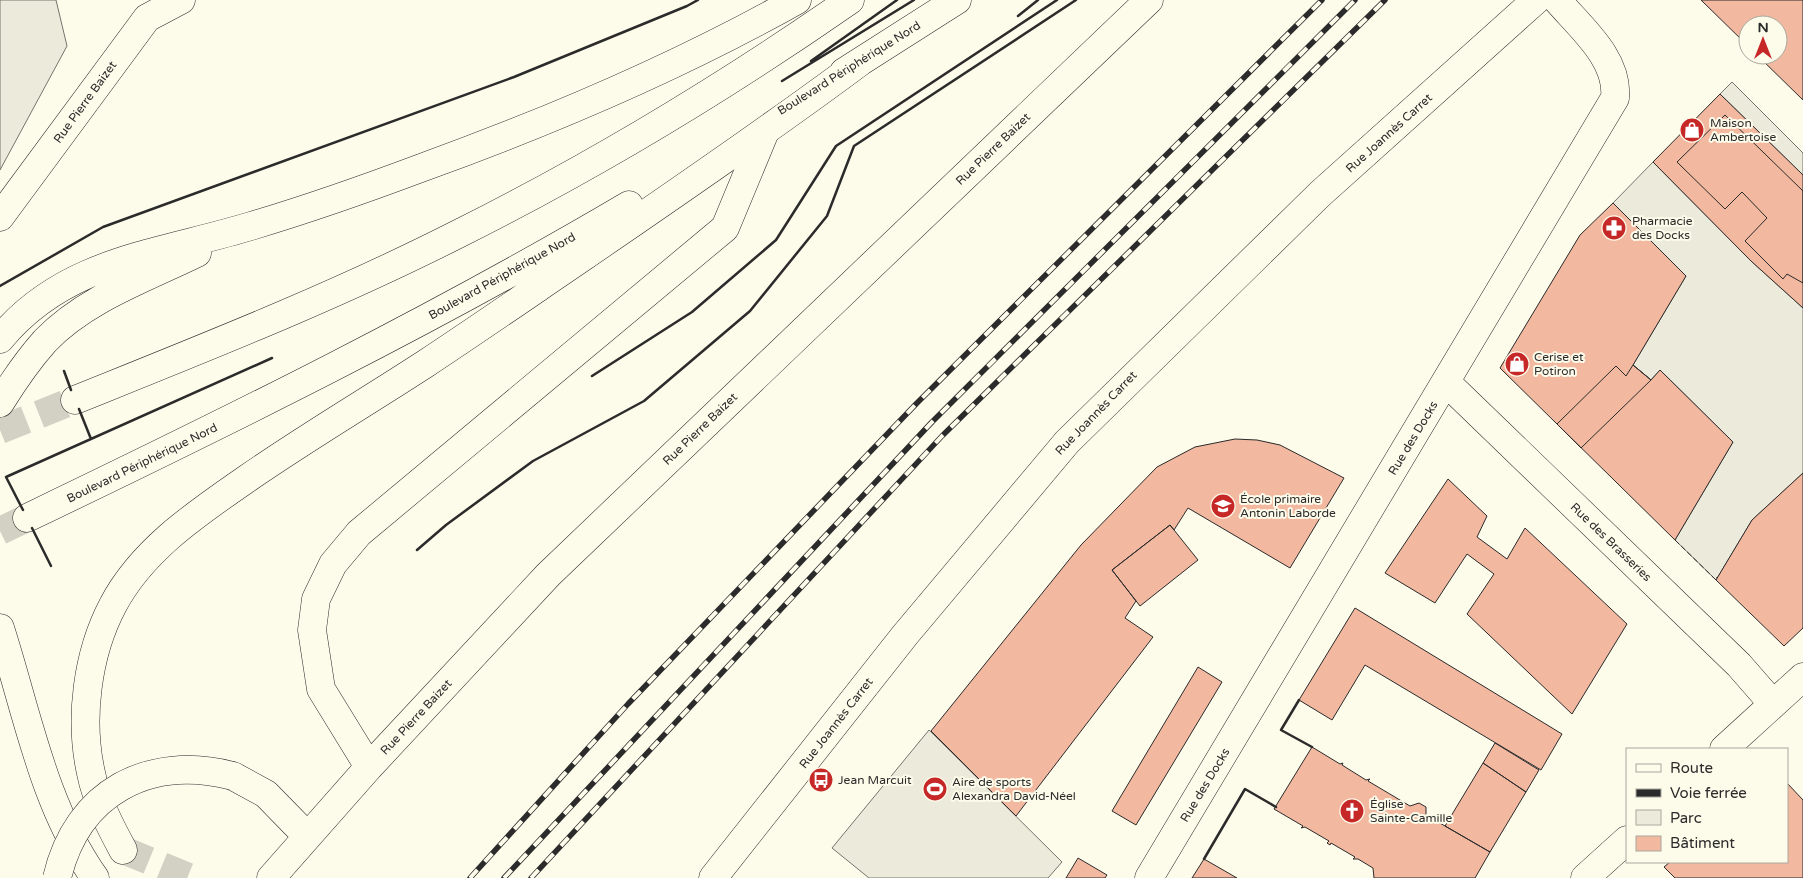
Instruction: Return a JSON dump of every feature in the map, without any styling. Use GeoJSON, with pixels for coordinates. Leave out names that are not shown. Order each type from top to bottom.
{"type":"FeatureCollection","features":[{"type":"Feature","properties":{"kind":"main road","name":"Rue Pierre Baizet"},"geometry":{"type":"LineString","coordinates":[[0,217],[148,18],[181,0]]}},
{"type":"Feature","properties":{"kind":"main road"},"geometry":{"type":"LineString","coordinates":[[0,339],[26,312],[68,282],[119,261],[250,226],[410,172],[536,126],[638,82],[741,32],[797,0]]}},
{"type":"Feature","properties":{"kind":"main road"},"geometry":{"type":"LineString","coordinates":[[75,400],[234,336],[347,286],[517,203],[601,157],[709,93],[850,0]]}},
{"type":"Feature","properties":{"kind":"main road","name":"Boulevard Périphérique Nord"},"geometry":{"type":"LineString","coordinates":[[27,518],[232,420],[503,276],[673,179],[957,0]]}},
{"type":"Feature","properties":{"kind":"main road","name":"Rue Pierre Baizet"},"geometry":{"type":"LineString","coordinates":[[271,878],[370,767],[548,575],[1149,0]]}},
{"type":"Feature","properties":{"kind":"main road","name":"Rue Joannès Carret"},"geometry":{"type":"LineString","coordinates":[[713,878],[905,635],[1067,442],[1320,194],[1536,0]]}},
{"type":"Feature","properties":{"kind":"main road","name":"Rue des Docks"},"geometry":{"type":"LineString","coordinates":[[1149,878],[1615,98],[1616,84],[1607,61],[1557,0]]}},
{"type":"Feature","properties":{"kind":"main road"},"geometry":{"type":"LineString","coordinates":[[123,850],[110,825],[91,776],[87,747],[87,711],[93,656],[105,623],[124,586],[140,566],[170,535],[225,494],[426,363],[764,134],[860,62]]}},
{"type":"Feature","properties":{"kind":"main road"},"geometry":{"type":"LineString","coordinates":[[370,767],[321,689],[312,630],[316,599],[333,564],[359,533],[725,228],[764,134]]}},
{"type":"Feature","properties":{"kind":"main road"},"geometry":{"type":"LineString","coordinates":[[0,403],[46,341],[67,323],[118,291],[250,226]]}},
{"type":"Feature","properties":{"kind":"main road","name":"Rue des Brasseries"},"geometry":{"type":"LineString","coordinates":[[1446,382],[1738,665],[1773,704]]}},
{"type":"Feature","properties":{"kind":"main road"},"geometry":{"type":"LineString","coordinates":[[0,628],[41,766],[77,848],[95,878]]}},
{"type":"Feature","properties":{"kind":"main road"},"geometry":{"type":"LineString","coordinates":[[1725,748],[1803,677]]}},
{"type":"Feature","properties":{"kind":"main road"},"geometry":{"type":"LineString","coordinates":[[57,878],[60,862],[74,830],[96,805],[125,784],[142,776],[178,770],[210,771],[232,776],[266,794],[307,836]]}},
{"type":"Feature","properties":{"kind":"main road"},"geometry":{"type":"LineString","coordinates":[[1595,875],[1626,841]]}},
{"type":"Feature","properties":{"kind":"green space"},"geometry":{"type":"Polygon","coordinates":[[[0,0],[56,0],[67,46],[0,170],[0,0]]]}},
{"type":"Feature","properties":{"kind":"green space"},"geometry":{"type":"Polygon","coordinates":[[[1732,82],[1803,153],[1803,175],[1720,94],[1732,82]]]}},
{"type":"Feature","properties":{"kind":"green space"},"geometry":{"type":"Polygon","coordinates":[[[1653,162],[1751,261],[1803,308],[1803,473],[1752,520],[1716,580],[1675,540],[1733,442],[1660,370],[1651,380],[1633,365],[1686,276],[1613,203],[1653,162]]]}},
{"type":"Feature","properties":{"kind":"green space","name":"Aire de sports Alexandra David-Néel"},"geometry":{"type":"Polygon","coordinates":[[[929,730],[1062,862],[1048,878],[869,878],[832,848],[929,730]]]}},
{"type":"Feature","properties":{"kind":"building"},"geometry":{"type":"Polygon","coordinates":[[[1701,0],[1803,0],[1803,100],[1767,65],[1788,65],[1788,15],[1738,15],[1738,36],[1701,0]]]}},
{"type":"Feature","properties":{"kind":"building"},"geometry":{"type":"Polygon","coordinates":[[[1720,94],[1803,175],[1803,308],[1751,261],[1653,162],[1720,94]]]}},
{"type":"Feature","properties":{"kind":"building"},"geometry":{"type":"Polygon","coordinates":[[[1725,115],[1803,191],[1803,283],[1787,274],[1783,279],[1745,241],[1767,218],[1742,192],[1725,209],[1677,162],[1725,115]]]}},
{"type":"Feature","properties":{"kind":"building"},"geometry":{"type":"Polygon","coordinates":[[[1613,203],[1686,276],[1633,365],[1651,380],[1660,370],[1733,442],[1675,540],[1500,368],[1580,235],[1613,203]]]}},
{"type":"Feature","properties":{"kind":"building"},"geometry":{"type":"Polygon","coordinates":[[[1633,365],[1651,380],[1581,448],[1557,424],[1616,366],[1626,376],[1633,365]]]}},
{"type":"Feature","properties":{"kind":"building"},"geometry":{"type":"Polygon","coordinates":[[[1235,439],[1257,440],[1280,445],[1344,478],[1290,568],[1188,508],[1174,530],[1170,525],[1112,570],[1136,601],[1125,618],[1153,637],[1016,816],[931,731],[1081,545],[1157,467],[1195,447],[1235,439]]]}},
{"type":"Feature","properties":{"kind":"building"},"geometry":{"type":"Polygon","coordinates":[[[1803,473],[1803,628],[1784,646],[1716,580],[1752,520],[1803,473]]]}},
{"type":"Feature","properties":{"kind":"building"},"geometry":{"type":"Polygon","coordinates":[[[1448,479],[1487,516],[1477,537],[1507,559],[1525,528],[1627,624],[1572,714],[1467,614],[1494,574],[1467,554],[1435,603],[1385,573],[1448,479]]]}},
{"type":"Feature","properties":{"kind":"building"},"geometry":{"type":"Polygon","coordinates":[[[1170,525],[1198,560],[1140,606],[1112,570],[1170,525]]]}},
{"type":"Feature","properties":{"kind":"building"},"geometry":{"type":"Polygon","coordinates":[[[1355,608],[1562,734],[1541,770],[1365,665],[1332,720],[1299,700],[1355,608]]]}},
{"type":"Feature","properties":{"kind":"building"},"geometry":{"type":"Polygon","coordinates":[[[1198,667],[1222,682],[1136,825],[1112,811],[1198,667]]]}},
{"type":"Feature","properties":{"kind":"building"},"geometry":{"type":"Polygon","coordinates":[[[1495,743],[1539,770],[1526,792],[1483,763],[1495,743]]]}},
{"type":"Feature","properties":{"kind":"building","name":"Église Sainte-Camille"},"geometry":{"type":"Polygon","coordinates":[[[1312,747],[1340,764],[1343,763],[1342,765],[1366,780],[1370,779],[1368,781],[1410,806],[1419,803],[1426,807],[1426,815],[1490,852],[1475,878],[1374,878],[1373,868],[1358,859],[1353,859],[1355,857],[1331,843],[1330,845],[1327,843],[1329,841],[1305,827],[1301,828],[1303,826],[1274,809],[1312,747]]]}},
{"type":"Feature","properties":{"kind":"building"},"geometry":{"type":"Polygon","coordinates":[[[1483,763],[1526,792],[1490,852],[1445,826],[1483,763]]]}},
{"type":"Feature","properties":{"kind":"building"},"geometry":{"type":"Polygon","coordinates":[[[1788,784],[1803,800],[1803,878],[1675,878],[1664,867],[1669,863],[1788,863],[1788,784]]]}},
{"type":"Feature","properties":{"kind":"building"},"geometry":{"type":"Polygon","coordinates":[[[1078,858],[1107,875],[1105,878],[1066,878],[1078,858]]]}},
{"type":"Feature","properties":{"kind":"building"},"geometry":{"type":"Polygon","coordinates":[[[1204,859],[1237,878],[1192,878],[1204,859]]]}},
{"type":"Feature","properties":{"kind":"tunnel"},"geometry":{"type":"LineString","coordinates":[[0,430],[75,400]]}},
{"type":"Feature","properties":{"kind":"tunnel"},"geometry":{"type":"LineString","coordinates":[[0,531],[27,518]]}},
{"type":"Feature","properties":{"kind":"tunnel"},"geometry":{"type":"LineString","coordinates":[[123,850],[191,878]]}},
{"type":"Feature","properties":{"kind":"railway"},"geometry":{"type":"LineString","coordinates":[[470,878],[628,704],[917,403],[1322,0]]}},
{"type":"Feature","properties":{"kind":"railway"},"geometry":{"type":"LineString","coordinates":[[504,878],[932,422],[1355,0]]}},
{"type":"Feature","properties":{"kind":"railway"},"geometry":{"type":"LineString","coordinates":[[531,878],[942,436],[1385,0]]}},
{"type":"Feature","properties":{"kind":"fence"},"geometry":{"type":"LineString","coordinates":[[1675,540],[1716,580],[1717,577]]}},
{"type":"Feature","properties":{"kind":"wall"},"geometry":{"type":"LineString","coordinates":[[0,286],[103,227],[514,77],[698,0]]}},
{"type":"Feature","properties":{"kind":"wall"},"geometry":{"type":"LineString","coordinates":[[811,61],[897,0]]}},
{"type":"Feature","properties":{"kind":"wall"},"geometry":{"type":"LineString","coordinates":[[782,81],[914,0]]}},
{"type":"Feature","properties":{"kind":"wall"},"geometry":{"type":"LineString","coordinates":[[1018,16],[1038,0]]}},
{"type":"Feature","properties":{"kind":"wall"},"geometry":{"type":"LineString","coordinates":[[592,376],[692,312],[776,240],[836,146],[1057,0]]}},
{"type":"Feature","properties":{"kind":"wall"},"geometry":{"type":"LineString","coordinates":[[417,550],[446,525],[533,461],[644,401],[750,311],[827,216],[854,146],[1076,0]]}},
{"type":"Feature","properties":{"kind":"wall"},"geometry":{"type":"LineString","coordinates":[[23,510],[6,477],[272,358]]}},
{"type":"Feature","properties":{"kind":"wall"},"geometry":{"type":"LineString","coordinates":[[64,371],[71,390]]}},
{"type":"Feature","properties":{"kind":"wall"},"geometry":{"type":"LineString","coordinates":[[79,409],[91,439]]}},
{"type":"Feature","properties":{"kind":"wall"},"geometry":{"type":"LineString","coordinates":[[32,528],[51,566]]}},
{"type":"Feature","properties":{"kind":"wall"},"geometry":{"type":"LineString","coordinates":[[1299,700],[1281,730],[1312,747]]}},
{"type":"Feature","properties":{"kind":"wall"},"geometry":{"type":"LineString","coordinates":[[1204,859],[1245,789],[1276,807]]}},
{"type":"Feature","properties":{"kind":"place","name":"Maison Ambertoise"},"geometry":{"type":"Point","coordinates":[1692,130]}},
{"type":"Feature","properties":{"kind":"place","name":"Pharmacie des Docks"},"geometry":{"type":"Point","coordinates":[1614,228]}},
{"type":"Feature","properties":{"kind":"place","name":"Cerise et Potiron"},"geometry":{"type":"Point","coordinates":[1517,364]}},
{"type":"Feature","properties":{"kind":"place","name":"École primaire Antonin Laborde"},"geometry":{"type":"Point","coordinates":[1223,506]}},
{"type":"Feature","properties":{"kind":"place","name":"Jean Marcuit"},"geometry":{"type":"Point","coordinates":[821,780]}},
{"type":"Feature","properties":{"kind":"place","name":"Aire de sports Alexandra David-Néel"},"geometry":{"type":"Point","coordinates":[935,789]}},
{"type":"Feature","properties":{"kind":"place","name":"Église Sainte-Camille"},"geometry":{"type":"Point","coordinates":[1352,811]}}]}
